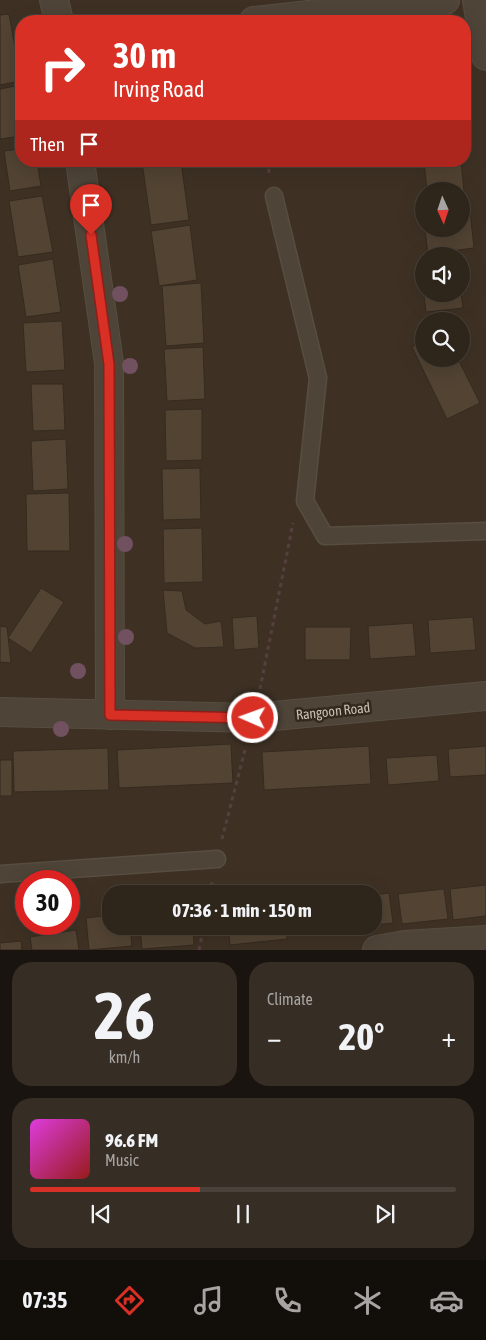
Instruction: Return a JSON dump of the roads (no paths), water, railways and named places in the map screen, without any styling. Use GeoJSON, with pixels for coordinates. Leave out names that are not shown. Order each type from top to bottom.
{"type":"FeatureCollection","features":[{"type":"Feature","properties":{"kind":"street"},"geometry":{"type":"LineString","coordinates":[[54,0],[57,15]]}},
{"type":"Feature","properties":{"kind":"street"},"geometry":{"type":"LineString","coordinates":[[309,15],[445,0]]}},
{"type":"Feature","properties":{"kind":"street"},"geometry":{"type":"LineString","coordinates":[[477,0],[486,56]]}},
{"type":"Feature","properties":{"kind":"street"},"geometry":{"type":"LineString","coordinates":[[81,167],[109,364],[110,715]]}},
{"type":"Feature","properties":{"kind":"street","name":"Rangoon Road"},"geometry":{"type":"LineString","coordinates":[[0,712],[253,718],[486,696]]}},
{"type":"Feature","properties":{"kind":"street"},"geometry":{"type":"LineString","coordinates":[[377,950],[405,945],[486,940]]}},
{"type":"Feature","properties":{"kind":"lane"},"geometry":{"type":"LineString","coordinates":[[274,196],[318,378],[305,501],[324,536],[486,531]]}},
{"type":"Feature","properties":{"kind":"lane"},"geometry":{"type":"LineString","coordinates":[[0,874],[217,859]]}}]}
